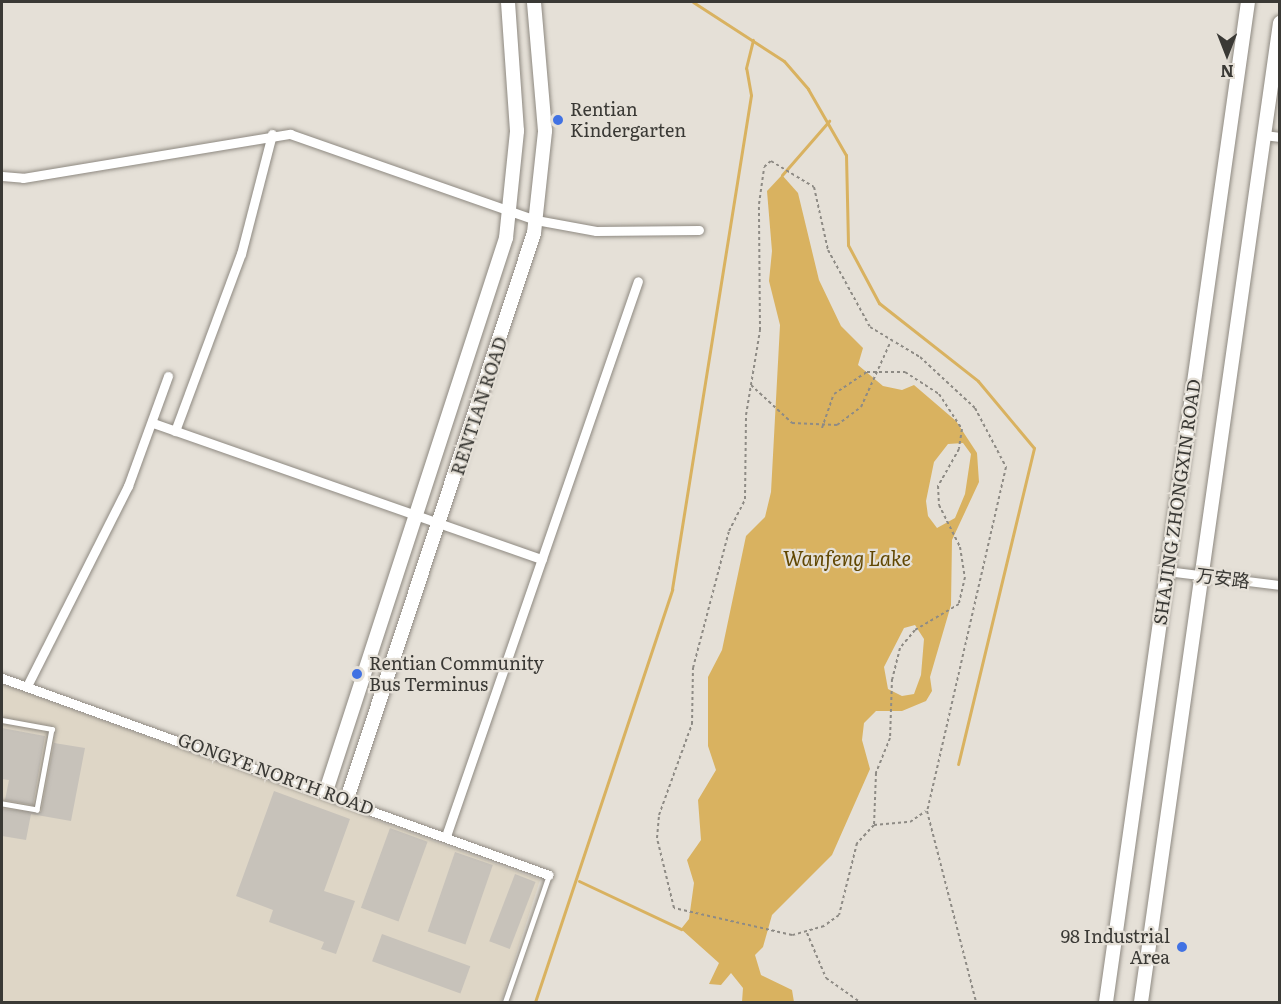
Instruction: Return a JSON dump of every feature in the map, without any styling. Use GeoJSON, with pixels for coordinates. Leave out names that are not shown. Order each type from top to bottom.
{"type":"FeatureCollection","features":[{"type":"Feature","properties":{"kind":"street","name":"RENTIAN ROAD"},"geometry":{"type":"LineString","coordinates":[[326,791],[496,277],[511,213],[517,131],[508,2]]}},
{"type":"Feature","properties":{"kind":"street","name":"RENTIAN ROAD"},"geometry":{"type":"LineString","coordinates":[[347,799],[440,524],[536,220],[545,131],[534,2]]}},
{"type":"Feature","properties":{"kind":"street","name":"SHAJING ZHONGXIN ROAD"},"geometry":{"type":"LineString","coordinates":[[1106,1002],[1248,2]]}},
{"type":"Feature","properties":{"kind":"street","name":"SHAJING ZHONGXIN ROAD"},"geometry":{"type":"LineString","coordinates":[[1141,1002],[1280,23]]}},
{"type":"Feature","properties":{"kind":"street"},"geometry":{"type":"LineString","coordinates":[[175,431],[241,254],[273,134]]}},
{"type":"Feature","properties":{"kind":"street"},"geometry":{"type":"LineString","coordinates":[[2,176],[23,178],[273,134],[315,141],[511,213],[536,220],[605,231],[699,230]]}},
{"type":"Feature","properties":{"kind":"street"},"geometry":{"type":"LineString","coordinates":[[1264,135],[1280,137]]}},
{"type":"Feature","properties":{"kind":"street"},"geometry":{"type":"LineString","coordinates":[[446,836],[638,281]]}},
{"type":"Feature","properties":{"kind":"street"},"geometry":{"type":"LineString","coordinates":[[28,684],[153,423],[168,376]]}},
{"type":"Feature","properties":{"kind":"street"},"geometry":{"type":"LineString","coordinates":[[153,423],[542,559]]}},
{"type":"Feature","properties":{"kind":"street","name":"万安路"},"geometry":{"type":"LineString","coordinates":[[1167,571],[1280,585]]}},
{"type":"Feature","properties":{"kind":"street","name":"GONGYE NORTH ROAD"},"geometry":{"type":"LineString","coordinates":[[2,678],[28,684],[326,791],[549,875]]}},
{"type":"Feature","properties":{"kind":"lane"},"geometry":{"type":"LineString","coordinates":[[2,720],[52,729],[37,810],[2,804]]}},
{"type":"Feature","properties":{"kind":"lane"},"geometry":{"type":"LineString","coordinates":[[505,1002],[549,875]]}},
{"type":"Feature","properties":{"kind":"path"},"geometry":{"type":"LineString","coordinates":[[822,428],[834,394],[848,380],[874,372],[897,370],[920,380],[939,394],[962,429],[959,449],[941,475],[938,496],[960,547],[965,577],[959,604],[915,630],[900,648],[892,679],[890,738],[876,773],[874,825],[857,843],[839,915],[807,933],[754,930],[674,908],[658,853],[660,815],[692,724],[693,668],[729,531],[746,499],[744,445],[751,385],[759,346],[756,269],[767,163],[778,163],[814,187],[828,250],[870,327],[920,357],[975,408],[1006,467],[927,811],[976,1002]]}},
{"type":"Feature","properties":{"kind":"path"},"geometry":{"type":"LineString","coordinates":[[751,385],[769,406],[792,423],[822,428],[861,407],[874,372],[891,340]]}},
{"type":"Feature","properties":{"kind":"path"},"geometry":{"type":"LineString","coordinates":[[874,825],[910,822],[927,811]]}},
{"type":"Feature","properties":{"kind":"path"},"geometry":{"type":"LineString","coordinates":[[807,933],[826,978],[860,1002]]}},
{"type":"Feature","properties":{"kind":"shaded area"},"geometry":{"type":"Polygon","coordinates":[[[2,684],[540,880],[501,1002],[2,1002],[2,684]]]}},
{"type":"Feature","properties":{"kind":"water","name":"Wanfeng Lake"},"geometry":{"type":"Polygon","coordinates":[[[782,175],[798,193],[819,280],[841,326],[863,348],[858,365],[883,386],[902,390],[914,385],[956,421],[977,453],[979,482],[952,540],[951,605],[930,677],[932,691],[926,701],[902,711],[876,711],[864,723],[862,740],[870,769],[832,855],[772,915],[763,947],[755,955],[761,975],[792,990],[794,1002],[742,1002],[743,988],[731,973],[721,985],[709,984],[719,963],[681,929],[689,919],[694,883],[687,860],[701,840],[698,800],[716,770],[708,746],[708,677],[722,650],[746,536],[765,517],[771,492],[780,325],[769,281],[772,251],[767,191],[782,175]],[[963,443],[948,444],[934,462],[926,501],[928,516],[937,528],[955,518],[965,494],[971,454],[963,443]],[[915,625],[904,628],[884,667],[888,689],[902,696],[914,694],[921,675],[924,639],[915,625]]]}},
{"type":"Feature","properties":{"kind":"building"},"geometry":{"type":"Polygon","coordinates":[[[2,728],[45,736],[33,805],[5,800],[9,780],[2,779],[2,728]]]}},
{"type":"Feature","properties":{"kind":"building"},"geometry":{"type":"Polygon","coordinates":[[[54,743],[85,748],[71,821],[31,814],[26,840],[2,836],[3,809],[41,812],[54,743]]]}},
{"type":"Feature","properties":{"kind":"building"},"geometry":{"type":"Polygon","coordinates":[[[274,791],[350,819],[324,891],[355,901],[336,954],[321,949],[324,942],[269,922],[273,910],[236,896],[274,791]]]}},
{"type":"Feature","properties":{"kind":"building"},"geometry":{"type":"Polygon","coordinates":[[[390,828],[428,842],[399,922],[361,908],[390,828]]]}},
{"type":"Feature","properties":{"kind":"building"},"geometry":{"type":"Polygon","coordinates":[[[455,852],[493,865],[465,944],[428,931],[455,852]]]}},
{"type":"Feature","properties":{"kind":"building"},"geometry":{"type":"Polygon","coordinates":[[[515,874],[536,882],[510,949],[489,941],[515,874]]]}},
{"type":"Feature","properties":{"kind":"building"},"geometry":{"type":"Polygon","coordinates":[[[382,934],[470,966],[460,993],[372,961],[382,934]]]}},
{"type":"Feature","properties":{"kind":"waterway"},"geometry":{"type":"LineString","coordinates":[[693,2],[784,61],[808,89],[846,155],[848,245],[879,303],[978,381],[1034,448],[958,764]]}},
{"type":"Feature","properties":{"kind":"waterway"},"geometry":{"type":"LineString","coordinates":[[535,1002],[672,589],[751,95],[746,68],[753,40]]}},
{"type":"Feature","properties":{"kind":"waterway"},"geometry":{"type":"LineString","coordinates":[[782,175],[829,121]]}},
{"type":"Feature","properties":{"kind":"waterway"},"geometry":{"type":"LineString","coordinates":[[579,881],[681,929]]}},
{"type":"Feature","properties":{"kind":"place","name":"Rentian Kindergarten"},"geometry":{"type":"Point","coordinates":[558,120]}},
{"type":"Feature","properties":{"kind":"place","name":"Rentian Community Bus Terminus"},"geometry":{"type":"Point","coordinates":[357,674]}},
{"type":"Feature","properties":{"kind":"place","name":"98 Industrial Area"},"geometry":{"type":"Point","coordinates":[1182,947]}}]}
